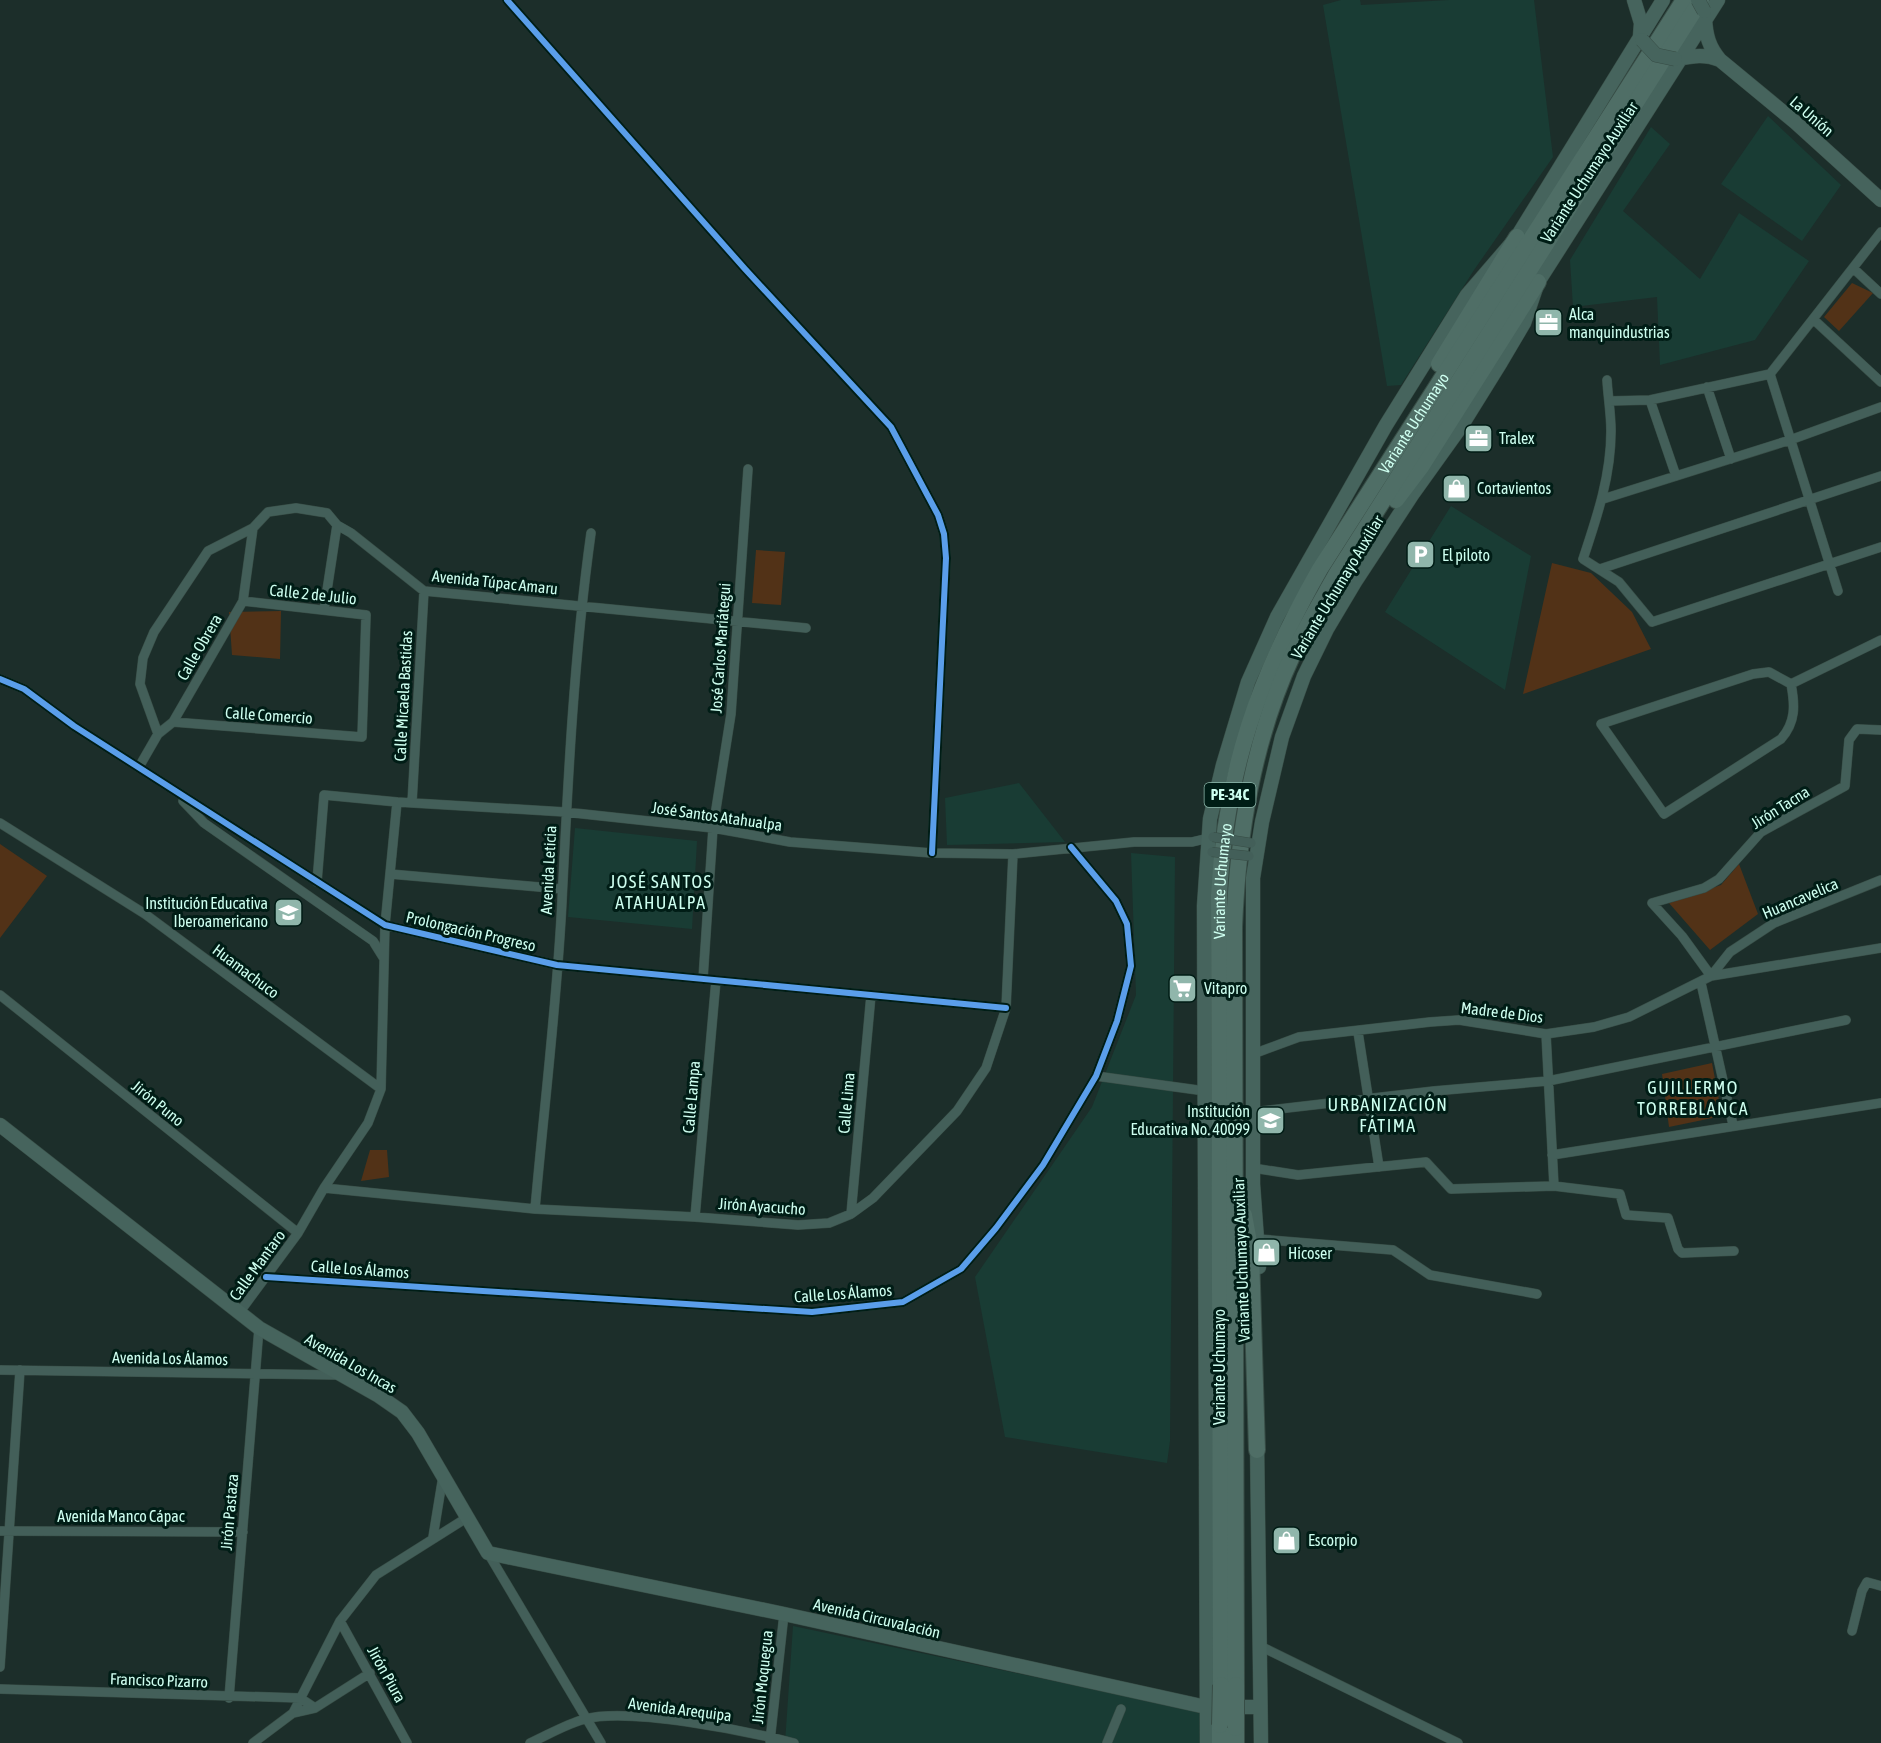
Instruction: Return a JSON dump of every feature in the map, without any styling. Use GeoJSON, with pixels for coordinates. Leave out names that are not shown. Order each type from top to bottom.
{"type":"FeatureCollection","features":[{"type":"Feature","properties":{"kind":"highway","name":"Variante Uchumayo"},"geometry":{"type":"LineString","coordinates":[[1220,1743],[1230,1732],[1219,896],[1226,814],[1254,705],[1277,650],[1320,569],[1684,0]]}},
{"type":"Feature","properties":{"kind":"highway","name":"Variante Uchumayo"},"geometry":{"type":"LineString","coordinates":[[1229,1685],[1236,1179],[1234,927],[1236,871],[1245,806],[1263,733],[1293,654],[1337,573],[1702,8]]}},
{"type":"Feature","properties":{"kind":"highway"},"geometry":{"type":"LineString","coordinates":[[1379,478],[1398,430],[1517,237]]}},
{"type":"Feature","properties":{"kind":"highway"},"geometry":{"type":"LineString","coordinates":[[1367,527],[1380,520],[1421,468],[1538,282]]}},
{"type":"Feature","properties":{"kind":"highway"},"geometry":{"type":"LineString","coordinates":[[1236,1179],[1251,1253],[1257,1450]]}},
{"type":"Feature","properties":{"kind":"main road"},"geometry":{"type":"LineString","coordinates":[[1634,0],[1641,23],[1641,39],[1656,55],[1678,59],[1693,55],[1707,55],[1720,60]]}},
{"type":"Feature","properties":{"kind":"main road","name":"Variante Uchumayo Auxiliar"},"geometry":{"type":"LineString","coordinates":[[1210,844],[1221,774],[1236,720],[1248,682],[1277,617],[1386,425],[1467,295],[1517,237],[1664,0]]}},
{"type":"Feature","properties":{"kind":"main road","name":"Variante Uchumayo Auxiliar"},"geometry":{"type":"LineString","coordinates":[[1261,1743],[1257,1450],[1261,1371],[1259,1239],[1253,1168],[1252,919],[1254,850],[1282,737],[1312,658],[1355,582],[1412,495],[1461,428],[1507,352],[1528,315],[1538,282],[1678,59],[1702,8],[1718,0]]}},
{"type":"Feature","properties":{"kind":"main road","name":"La Unión"},"geometry":{"type":"LineString","coordinates":[[1702,8],[1706,35],[1711,49],[1720,60],[1795,122],[1881,200]]}},
{"type":"Feature","properties":{"kind":"main road","name":"Variante Uchumayo"},"geometry":{"type":"LineString","coordinates":[[1207,1743],[1205,1091],[1210,844]]}},
{"type":"Feature","properties":{"kind":"main road","name":"Avenida Los Incas"},"geometry":{"type":"LineString","coordinates":[[0,1125],[259,1328],[379,1396],[402,1412],[418,1433],[488,1553]]}},
{"type":"Feature","properties":{"kind":"main road","name":"Avenida Circuvalación"},"geometry":{"type":"LineString","coordinates":[[488,1553],[784,1614],[1206,1707],[1260,1707]]}},
{"type":"Feature","properties":{"kind":"street"},"geometry":{"type":"LineString","coordinates":[[507,0],[745,269],[891,428],[938,515],[944,534],[945,558],[933,853]]}},
{"type":"Feature","properties":{"kind":"street"},"geometry":{"type":"LineString","coordinates":[[1609,401],[1650,400],[1770,374],[1881,232]]}},
{"type":"Feature","properties":{"kind":"street"},"geometry":{"type":"LineString","coordinates":[[1853,268],[1881,294]]}},
{"type":"Feature","properties":{"kind":"street"},"geometry":{"type":"LineString","coordinates":[[1813,319],[1881,381]]}},
{"type":"Feature","properties":{"kind":"street"},"geometry":{"type":"LineString","coordinates":[[1770,374],[1838,591]]}},
{"type":"Feature","properties":{"kind":"street"},"geometry":{"type":"LineString","coordinates":[[1607,380],[1611,432],[1603,499],[1583,559],[1632,594],[1652,621],[1881,547]]}},
{"type":"Feature","properties":{"kind":"street"},"geometry":{"type":"LineString","coordinates":[[1707,387],[1731,459]]}},
{"type":"Feature","properties":{"kind":"street"},"geometry":{"type":"LineString","coordinates":[[1650,400],[1676,476]]}},
{"type":"Feature","properties":{"kind":"street"},"geometry":{"type":"LineString","coordinates":[[1603,499],[1790,440],[1881,407]]}},
{"type":"Feature","properties":{"kind":"street","name":"José Carlos Mariátegui"},"geometry":{"type":"LineString","coordinates":[[713,828],[731,714],[748,469]]}},
{"type":"Feature","properties":{"kind":"street"},"geometry":{"type":"LineString","coordinates":[[1600,569],[1881,476]]}},
{"type":"Feature","properties":{"kind":"street","name":"Avenida Túpac Amaru"},"geometry":{"type":"LineString","coordinates":[[158,734],[140,684],[143,658],[154,632],[208,551],[253,528],[268,512],[296,508],[327,513],[337,525],[351,533],[424,591],[806,628]]}},
{"type":"Feature","properties":{"kind":"street"},"geometry":{"type":"LineString","coordinates":[[324,610],[337,525]]}},
{"type":"Feature","properties":{"kind":"street","name":"Calle Obrera"},"geometry":{"type":"LineString","coordinates":[[139,767],[158,734],[173,722],[243,601],[253,528]]}},
{"type":"Feature","properties":{"kind":"street","name":"Avenida Leticia"},"geometry":{"type":"LineString","coordinates":[[535,1209],[562,889],[565,812],[581,605],[591,533]]}},
{"type":"Feature","properties":{"kind":"street","name":"Calle Micaela Bastidas"},"geometry":{"type":"LineString","coordinates":[[412,803],[424,591]]}},
{"type":"Feature","properties":{"kind":"street","name":"Calle 2 de Julio"},"geometry":{"type":"LineString","coordinates":[[243,601],[366,615],[362,737]]}},
{"type":"Feature","properties":{"kind":"street"},"geometry":{"type":"LineString","coordinates":[[1791,684],[1881,640]]}},
{"type":"Feature","properties":{"kind":"street"},"geometry":{"type":"LineString","coordinates":[[1769,672],[1791,684],[1794,714],[1791,728],[1781,739],[1664,814],[1601,724],[1753,674],[1769,672]]}},
{"type":"Feature","properties":{"kind":"street","name":"Prolongación Progreso"},"geometry":{"type":"LineString","coordinates":[[0,679],[24,689],[74,726],[385,925],[556,965],[1006,1008]]}},
{"type":"Feature","properties":{"kind":"street","name":"Calle Comercio"},"geometry":{"type":"LineString","coordinates":[[173,722],[362,737]]}},
{"type":"Feature","properties":{"kind":"street","name":"Jirón Tacna"},"geometry":{"type":"LineString","coordinates":[[1711,976],[1682,936],[1652,903],[1704,888],[1719,879],[1761,832],[1845,786],[1849,740],[1857,729],[1881,729]]}},
{"type":"Feature","properties":{"kind":"street","name":"Prolongación Progreso"},"geometry":{"type":"LineString","coordinates":[[171,789],[204,823],[373,941],[382,954],[385,990]]}},
{"type":"Feature","properties":{"kind":"street","name":"José Santos Atahualpa"},"geometry":{"type":"LineString","coordinates":[[317,882],[324,795],[397,802],[565,812],[713,828],[790,842],[933,853],[1013,854],[1134,842],[1192,842],[1254,850]]}},
{"type":"Feature","properties":{"kind":"street","name":"Calle Mantaro"},"geometry":{"type":"LineString","coordinates":[[239,1313],[298,1233],[324,1188],[368,1123],[381,1089],[385,925],[397,802]]}},
{"type":"Feature","properties":{"kind":"street","name":"Huamachuco"},"geometry":{"type":"LineString","coordinates":[[0,823],[145,914],[381,1089]]}},
{"type":"Feature","properties":{"kind":"street"},"geometry":{"type":"LineString","coordinates":[[703,979],[713,828]]}},
{"type":"Feature","properties":{"kind":"street","name":"José Santos Atahualpa"},"geometry":{"type":"LineString","coordinates":[[1210,844],[1254,850]]}},
{"type":"Feature","properties":{"kind":"street","name":"Calle Los Álamos"},"geometry":{"type":"LineString","coordinates":[[266,1277],[812,1312],[903,1302],[961,1269],[1043,1165],[1096,1076],[1117,1021],[1131,966],[1127,924],[1116,901],[1071,847]]}},
{"type":"Feature","properties":{"kind":"street","name":"Jirón Ayacucho"},"geometry":{"type":"LineString","coordinates":[[324,1188],[535,1209],[798,1225],[829,1223],[851,1214],[873,1198],[957,1111],[986,1068],[1006,1008],[1013,854]]}},
{"type":"Feature","properties":{"kind":"street"},"geometry":{"type":"LineString","coordinates":[[390,874],[562,889]]}},
{"type":"Feature","properties":{"kind":"street","name":"Huancavelica"},"geometry":{"type":"LineString","coordinates":[[1711,976],[1730,952],[1774,923],[1881,880]]}},
{"type":"Feature","properties":{"kind":"street","name":"Madre de Dios"},"geometry":{"type":"LineString","coordinates":[[1253,1054],[1299,1037],[1459,1020],[1546,1034],[1594,1027],[1629,1017],[1711,976],[1881,948]]}},
{"type":"Feature","properties":{"kind":"street","name":"Calle Lampa"},"geometry":{"type":"LineString","coordinates":[[695,1217],[716,980]]}},
{"type":"Feature","properties":{"kind":"street"},"geometry":{"type":"LineString","coordinates":[[1701,983],[1733,1125]]}},
{"type":"Feature","properties":{"kind":"street","name":"Jirón Puno"},"geometry":{"type":"LineString","coordinates":[[0,995],[298,1233]]}},
{"type":"Feature","properties":{"kind":"street","name":"Calle Lima"},"geometry":{"type":"LineString","coordinates":[[851,1214],[871,995]]}},
{"type":"Feature","properties":{"kind":"street"},"geometry":{"type":"LineString","coordinates":[[1253,1112],[1369,1098],[1548,1081],[1846,1020]]}},
{"type":"Feature","properties":{"kind":"street"},"geometry":{"type":"LineString","coordinates":[[1358,1032],[1379,1167]]}},
{"type":"Feature","properties":{"kind":"street"},"geometry":{"type":"LineString","coordinates":[[1546,1034],[1554,1186]]}},
{"type":"Feature","properties":{"kind":"street"},"geometry":{"type":"LineString","coordinates":[[1096,1076],[1205,1091]]}},
{"type":"Feature","properties":{"kind":"street"},"geometry":{"type":"LineString","coordinates":[[1552,1155],[1881,1103]]}},
{"type":"Feature","properties":{"kind":"street"},"geometry":{"type":"LineString","coordinates":[[1253,1168],[1298,1175],[1426,1162],[1451,1189],[1554,1186],[1620,1194],[1626,1215],[1668,1218],[1678,1249],[1682,1252],[1734,1251]]}},
{"type":"Feature","properties":{"kind":"street"},"geometry":{"type":"LineString","coordinates":[[1259,1239],[1393,1250],[1431,1275],[1537,1294]]}},
{"type":"Feature","properties":{"kind":"street","name":"Jirón Pastaza"},"geometry":{"type":"LineString","coordinates":[[229,1698],[259,1328]]}},
{"type":"Feature","properties":{"kind":"street","name":"Avenida Los Álamos"},"geometry":{"type":"LineString","coordinates":[[0,1370],[339,1375]]}},
{"type":"Feature","properties":{"kind":"street"},"geometry":{"type":"LineString","coordinates":[[0,1667],[5,1531],[21,1370]]}},
{"type":"Feature","properties":{"kind":"street"},"geometry":{"type":"LineString","coordinates":[[433,1537],[443,1476]]}},
{"type":"Feature","properties":{"kind":"street"},"geometry":{"type":"LineString","coordinates":[[293,1713],[340,1621],[376,1575],[468,1517]]}},
{"type":"Feature","properties":{"kind":"street","name":"Avenida Manco Cápac"},"geometry":{"type":"LineString","coordinates":[[5,1531],[243,1532]]}},
{"type":"Feature","properties":{"kind":"street","name":"Avenida Los Incas"},"geometry":{"type":"LineString","coordinates":[[488,1553],[584,1719],[601,1743]]}},
{"type":"Feature","properties":{"kind":"street"},"geometry":{"type":"LineString","coordinates":[[1852,1631],[1862,1591],[1867,1582],[1881,1586]]}},
{"type":"Feature","properties":{"kind":"street","name":"Jirón Moquegua"},"geometry":{"type":"LineString","coordinates":[[770,1740],[784,1614]]}},
{"type":"Feature","properties":{"kind":"street","name":"Jirón Piura"},"geometry":{"type":"LineString","coordinates":[[340,1621],[407,1743]]}},
{"type":"Feature","properties":{"kind":"street"},"geometry":{"type":"LineString","coordinates":[[1260,1646],[1458,1743]]}},
{"type":"Feature","properties":{"kind":"street"},"geometry":{"type":"LineString","coordinates":[[253,1743],[293,1713],[315,1708],[370,1673]]}},
{"type":"Feature","properties":{"kind":"street","name":"Francisco Pizarro"},"geometry":{"type":"LineString","coordinates":[[0,1689],[229,1698],[300,1698]]}},
{"type":"Feature","properties":{"kind":"street"},"geometry":{"type":"LineString","coordinates":[[300,1698],[315,1708]]}},
{"type":"Feature","properties":{"kind":"street"},"geometry":{"type":"LineString","coordinates":[[1107,1743],[1121,1709]]}},
{"type":"Feature","properties":{"kind":"street","name":"Avenida Arequipa"},"geometry":{"type":"LineString","coordinates":[[530,1743],[584,1719],[607,1716],[649,1718],[794,1743]]}},
{"type":"Feature","properties":{"kind":"shaded area"},"geometry":{"type":"Polygon","coordinates":[[[1341,0],[1360,0],[1361,5],[1449,0],[1534,0],[1553,157],[1474,270],[1401,385],[1387,386],[1323,5],[1341,0]]]}},
{"type":"Feature","properties":{"kind":"shaded area"},"geometry":{"type":"Polygon","coordinates":[[[1768,116],[1841,185],[1802,241],[1721,184],[1768,116]]]}},
{"type":"Feature","properties":{"kind":"shaded area"},"geometry":{"type":"Polygon","coordinates":[[[1651,127],[1670,144],[1623,211],[1700,279],[1739,213],[1809,261],[1755,340],[1660,365],[1657,297],[1573,307],[1570,260],[1651,127]]]}},
{"type":"Feature","properties":{"kind":"shaded area"},"geometry":{"type":"Polygon","coordinates":[[[1852,283],[1873,293],[1839,331],[1824,317],[1852,283]]]}},
{"type":"Feature","properties":{"kind":"shaded area"},"geometry":{"type":"Polygon","coordinates":[[[1451,506],[1531,556],[1505,690],[1385,612],[1451,506]]]}},
{"type":"Feature","properties":{"kind":"shaded area"},"geometry":{"type":"Polygon","coordinates":[[[756,550],[785,552],[781,605],[752,603],[756,550]]]}},
{"type":"Feature","properties":{"kind":"shaded area"},"geometry":{"type":"Polygon","coordinates":[[[1552,563],[1591,573],[1632,612],[1651,649],[1523,694],[1552,563]]]}},
{"type":"Feature","properties":{"kind":"shaded area"},"geometry":{"type":"Polygon","coordinates":[[[281,611],[280,659],[232,655],[229,612],[281,611]]]}},
{"type":"Feature","properties":{"kind":"shaded area"},"geometry":{"type":"Polygon","coordinates":[[[1019,783],[1065,842],[947,845],[945,798],[1019,783]]]}},
{"type":"Feature","properties":{"kind":"shaded area"},"geometry":{"type":"Polygon","coordinates":[[[575,828],[697,841],[692,929],[568,917],[575,828]]]}},
{"type":"Feature","properties":{"kind":"shaded area"},"geometry":{"type":"Polygon","coordinates":[[[0,844],[47,876],[0,938],[0,844]]]}},
{"type":"Feature","properties":{"kind":"shaded area"},"geometry":{"type":"Polygon","coordinates":[[[1131,853],[1175,857],[1170,1441],[1167,1463],[1005,1437],[975,1277],[1092,1107],[1136,995],[1131,853]]]}},
{"type":"Feature","properties":{"kind":"shaded area"},"geometry":{"type":"Polygon","coordinates":[[[1739,864],[1758,914],[1710,950],[1669,903],[1721,885],[1739,864]]]}},
{"type":"Feature","properties":{"kind":"shaded area"},"geometry":{"type":"Polygon","coordinates":[[[1712,1063],[1722,1116],[1669,1127],[1662,1074],[1712,1063]]]}},
{"type":"Feature","properties":{"kind":"shaded area"},"geometry":{"type":"Polygon","coordinates":[[[370,1150],[387,1150],[389,1177],[361,1181],[370,1150]]]}},
{"type":"Feature","properties":{"kind":"shaded area"},"geometry":{"type":"Polygon","coordinates":[[[793,1626],[1201,1712],[1201,1743],[785,1743],[793,1626]]]}},
{"type":"Feature","properties":{"kind":"cycle path"},"geometry":{"type":"LineString","coordinates":[[507,0],[745,269],[891,427],[938,515],[944,534],[946,558],[932,853]]}},
{"type":"Feature","properties":{"kind":"cycle path"},"geometry":{"type":"LineString","coordinates":[[0,679],[24,689],[74,726],[385,925],[557,965],[1006,1008]]}},
{"type":"Feature","properties":{"kind":"cycle path"},"geometry":{"type":"LineString","coordinates":[[266,1277],[812,1312],[903,1302],[961,1269],[996,1228],[1043,1165],[1096,1076],[1117,1021],[1131,966],[1127,924],[1116,901],[1071,847]]}},
{"type":"Feature","properties":{"kind":"place","name":"Alca manquindustrias"},"geometry":{"type":"Point","coordinates":[1548,323]}},
{"type":"Feature","properties":{"kind":"place","name":"Tralex"},"geometry":{"type":"Point","coordinates":[1478,438]}},
{"type":"Feature","properties":{"kind":"place","name":"Cortavientos"},"geometry":{"type":"Point","coordinates":[1456,488]}},
{"type":"Feature","properties":{"kind":"place","name":"El piloto"},"geometry":{"type":"Point","coordinates":[1421,555]}},
{"type":"Feature","properties":{"kind":"place","name":"Institución Educativa Iberoamericano"},"geometry":{"type":"Point","coordinates":[289,912]}},
{"type":"Feature","properties":{"kind":"place","name":"Vitapro"},"geometry":{"type":"Point","coordinates":[1183,988]}},
{"type":"Feature","properties":{"kind":"place","name":"Institución Educativa No. 40099"},"geometry":{"type":"Point","coordinates":[1271,1120]}},
{"type":"Feature","properties":{"kind":"place","name":"Hicoser"},"geometry":{"type":"Point","coordinates":[1267,1253]}},
{"type":"Feature","properties":{"kind":"place","name":"Escorpio"},"geometry":{"type":"Point","coordinates":[1287,1540]}},
{"type":"Feature","properties":{"kind":"district","name":"JOSÉ SANTOS ATAHUALPA"},"geometry":{"type":"Point","coordinates":[661,892]}},
{"type":"Feature","properties":{"kind":"district","name":"GUILLERMO TORREBLANCA"},"geometry":{"type":"Point","coordinates":[1693,1098]}},
{"type":"Feature","properties":{"kind":"district","name":"URBANIZACIÓN FÁTIMA"},"geometry":{"type":"Point","coordinates":[1388,1115]}}]}
